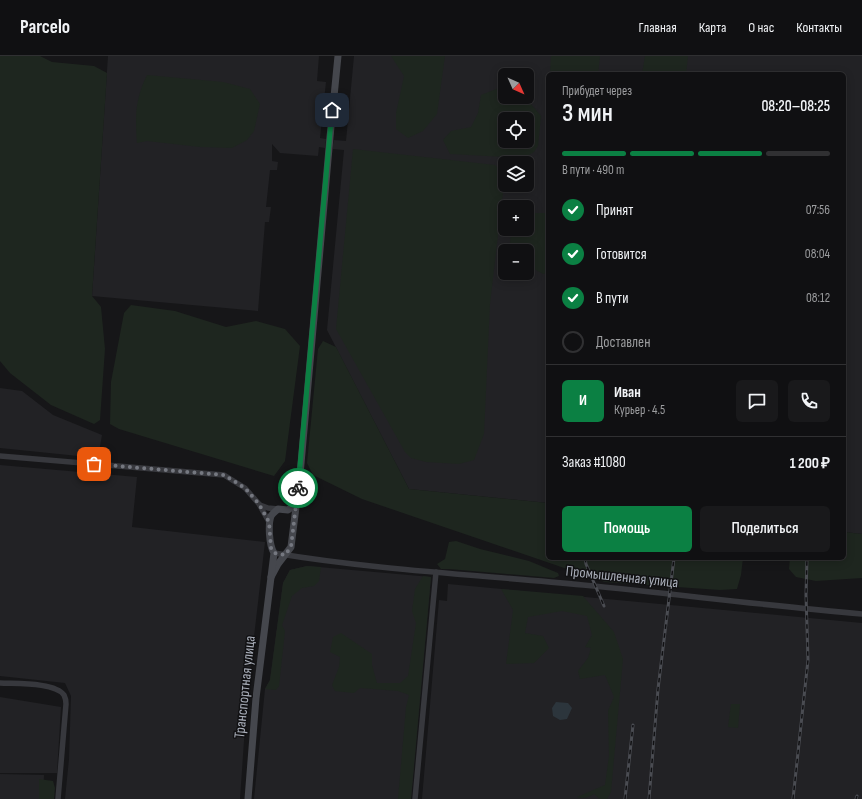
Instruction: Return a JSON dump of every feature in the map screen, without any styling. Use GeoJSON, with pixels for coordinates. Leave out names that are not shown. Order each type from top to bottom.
{"type":"FeatureCollection","features":[{"type":"Feature","properties":{"kind":"street"},"geometry":{"type":"LineString","coordinates":[[271,577],[278,564],[291,547],[295,517],[338,56]]}},
{"type":"Feature","properties":{"kind":"street"},"geometry":{"type":"LineString","coordinates":[[0,456],[224,475],[245,488],[259,504],[269,522]]}},
{"type":"Feature","properties":{"kind":"street"},"geometry":{"type":"LineString","coordinates":[[259,504],[268,508],[288,510],[295,517]]}},
{"type":"Feature","properties":{"kind":"street"},"geometry":{"type":"LineString","coordinates":[[288,510],[296,504]]}},
{"type":"Feature","properties":{"kind":"street"},"geometry":{"type":"LineString","coordinates":[[269,522],[272,514],[278,509]]}},
{"type":"Feature","properties":{"kind":"street","name":"Транспортная улица"},"geometry":{"type":"LineString","coordinates":[[248,799],[256,698],[274,553],[271,548],[269,522]]}},
{"type":"Feature","properties":{"kind":"street"},"geometry":{"type":"LineString","coordinates":[[291,547],[297,553],[308,559]]}},
{"type":"Feature","properties":{"kind":"street","name":"Промышленная улица"},"geometry":{"type":"LineString","coordinates":[[274,553],[308,559],[862,614]]}},
{"type":"Feature","properties":{"kind":"street"},"geometry":{"type":"LineString","coordinates":[[415,799],[436,572]]}},
{"type":"Feature","properties":{"kind":"street"},"geometry":{"type":"LineString","coordinates":[[0,683],[46,686],[56,689],[64,695],[66,704],[58,799]]}},
{"type":"Feature","properties":{"kind":"shaded area"},"geometry":{"type":"Polygon","coordinates":[[[0,56],[40,56],[52,62],[94,66],[107,73],[92,296],[101,307],[105,349],[100,420],[94,424],[51,405],[10,373],[0,361],[0,56]]]}},
{"type":"Feature","properties":{"kind":"shaded area"},"geometry":{"type":"Polygon","coordinates":[[[108,56],[319,56],[317,81],[326,82],[320,138],[326,139],[325,148],[319,147],[318,156],[280,153],[272,144],[272,161],[278,162],[277,170],[270,170],[266,207],[271,207],[269,222],[265,222],[258,311],[92,296],[108,56]]]}},
{"type":"Feature","properties":{"kind":"shaded area"},"geometry":{"type":"Polygon","coordinates":[[[354,56],[862,56],[862,534],[846,532],[846,72],[546,72],[546,503],[409,489],[327,330],[344,150],[333,149],[334,140],[346,141],[354,56]]]}},
{"type":"Feature","properties":{"kind":"shaded area"},"geometry":{"type":"Polygon","coordinates":[[[391,56],[445,56],[437,114],[423,131],[408,138],[396,129],[396,113],[404,76],[391,56]]]}},
{"type":"Feature","properties":{"kind":"shaded area"},"geometry":{"type":"Polygon","coordinates":[[[551,56],[600,56],[598,72],[550,72],[551,56]]]}},
{"type":"Feature","properties":{"kind":"shaded area"},"geometry":{"type":"Polygon","coordinates":[[[645,56],[688,56],[686,72],[642,72],[645,56]]]}},
{"type":"Feature","properties":{"kind":"shaded area"},"geometry":{"type":"Polygon","coordinates":[[[147,75],[223,82],[250,89],[260,104],[254,131],[247,140],[232,148],[200,147],[147,141],[137,143],[136,125],[138,100],[147,75]]]}},
{"type":"Feature","properties":{"kind":"shaded area"},"geometry":{"type":"Polygon","coordinates":[[[498,88],[498,104],[531,104],[541,116],[538,146],[534,152],[527,156],[498,157],[450,154],[443,140],[451,131],[471,127],[478,113],[481,95],[498,88]]]}},
{"type":"Feature","properties":{"kind":"shaded area"},"geometry":{"type":"Polygon","coordinates":[[[353,149],[495,165],[498,168],[498,192],[503,192],[502,200],[498,200],[498,235],[490,304],[484,434],[474,460],[459,464],[426,462],[411,458],[405,452],[336,329],[353,149]]]}},
{"type":"Feature","properties":{"kind":"shaded area"},"geometry":{"type":"Polygon","coordinates":[[[534,213],[546,213],[546,273],[543,274],[534,269],[534,244],[510,244],[511,236],[534,236],[534,213]]]}},
{"type":"Feature","properties":{"kind":"shaded area"},"geometry":{"type":"Polygon","coordinates":[[[131,305],[175,311],[226,327],[256,321],[285,329],[300,346],[285,461],[274,476],[119,429],[110,424],[111,382],[124,313],[131,305]]]}},
{"type":"Feature","properties":{"kind":"shaded area"},"geometry":{"type":"Polygon","coordinates":[[[323,341],[336,347],[409,489],[546,503],[546,560],[743,560],[737,589],[720,590],[605,582],[362,499],[313,475],[307,463],[318,349],[323,341]]]}},
{"type":"Feature","properties":{"kind":"shaded area"},"geometry":{"type":"Polygon","coordinates":[[[0,388],[22,391],[53,415],[102,435],[98,458],[0,448],[0,388]]]}},
{"type":"Feature","properties":{"kind":"shaded area"},"geometry":{"type":"Polygon","coordinates":[[[0,465],[137,477],[132,527],[265,542],[247,697],[240,799],[65,799],[69,759],[71,696],[65,683],[0,676],[0,465]]]}},
{"type":"Feature","properties":{"kind":"shaded area"},"geometry":{"type":"Polygon","coordinates":[[[846,532],[862,534],[862,578],[816,581],[796,577],[789,569],[790,560],[846,560],[846,532]]]}},
{"type":"Feature","properties":{"kind":"shaded area"},"geometry":{"type":"Polygon","coordinates":[[[456,541],[480,549],[529,561],[558,573],[559,576],[554,578],[441,569],[437,564],[445,559],[449,542],[456,541]]]}},
{"type":"Feature","properties":{"kind":"shaded area"},"geometry":{"type":"Polygon","coordinates":[[[307,566],[431,577],[411,799],[254,799],[265,689],[270,680],[283,583],[290,570],[307,566]]]}},
{"type":"Feature","properties":{"kind":"shaded area"},"geometry":{"type":"Polygon","coordinates":[[[307,566],[321,567],[319,581],[314,586],[302,588],[292,596],[282,625],[285,631],[279,686],[276,690],[265,689],[270,680],[283,583],[290,570],[307,566]]]}},
{"type":"Feature","properties":{"kind":"shaded area"},"geometry":{"type":"Polygon","coordinates":[[[423,576],[431,577],[411,799],[398,799],[406,707],[409,695],[398,691],[360,688],[354,693],[335,691],[332,685],[339,667],[340,657],[330,652],[333,637],[341,633],[372,654],[372,665],[377,683],[400,683],[408,676],[416,623],[412,611],[415,589],[423,576]]]}},
{"type":"Feature","properties":{"kind":"shaded area"},"geometry":{"type":"Polygon","coordinates":[[[448,584],[862,623],[862,799],[422,799],[439,600],[447,601],[448,584]]]}},
{"type":"Feature","properties":{"kind":"shaded area"},"geometry":{"type":"Polygon","coordinates":[[[501,589],[583,596],[614,632],[623,659],[611,792],[607,799],[600,799],[594,794],[586,798],[577,797],[605,785],[609,756],[608,711],[614,697],[605,675],[580,679],[578,671],[588,658],[591,648],[585,647],[592,635],[587,616],[562,611],[528,617],[525,633],[543,636],[549,648],[534,663],[506,664],[513,610],[501,589]]]}},
{"type":"Feature","properties":{"kind":"shaded area"},"geometry":{"type":"Polygon","coordinates":[[[0,697],[61,707],[57,773],[0,773],[0,697]]]}},
{"type":"Feature","properties":{"kind":"shaded area"},"geometry":{"type":"Polygon","coordinates":[[[556,702],[568,703],[572,708],[567,719],[560,720],[553,716],[552,708],[556,702]]]}},
{"type":"Feature","properties":{"kind":"shaded area"},"geometry":{"type":"Polygon","coordinates":[[[731,704],[740,704],[738,728],[728,727],[731,704]]]}},
{"type":"Feature","properties":{"kind":"shaded area"},"geometry":{"type":"Polygon","coordinates":[[[0,774],[44,775],[43,799],[0,799],[0,774]]]}},
{"type":"Feature","properties":{"kind":"shaded area"},"geometry":{"type":"Polygon","coordinates":[[[39,779],[53,781],[55,788],[54,799],[39,799],[39,779]]]}},
{"type":"Feature","properties":{"kind":"railway"},"geometry":{"type":"LineString","coordinates":[[585,560],[604,606]]}},
{"type":"Feature","properties":{"kind":"railway"},"geometry":{"type":"LineString","coordinates":[[649,799],[658,689],[674,560]]}},
{"type":"Feature","properties":{"kind":"railway"},"geometry":{"type":"LineString","coordinates":[[793,799],[808,660],[806,595],[807,560]]}},
{"type":"Feature","properties":{"kind":"railway"},"geometry":{"type":"LineString","coordinates":[[625,799],[633,725]]}},
{"type":"Feature","properties":{"kind":"way so far"},"geometry":{"type":"LineString","coordinates":[[94,464],[224,475],[245,488],[259,504],[269,522],[271,548],[274,553],[285,555],[291,547],[298,488]]}},
{"type":"Feature","properties":{"kind":"route"},"geometry":{"type":"LineString","coordinates":[[298,488],[332,110]]}}]}
